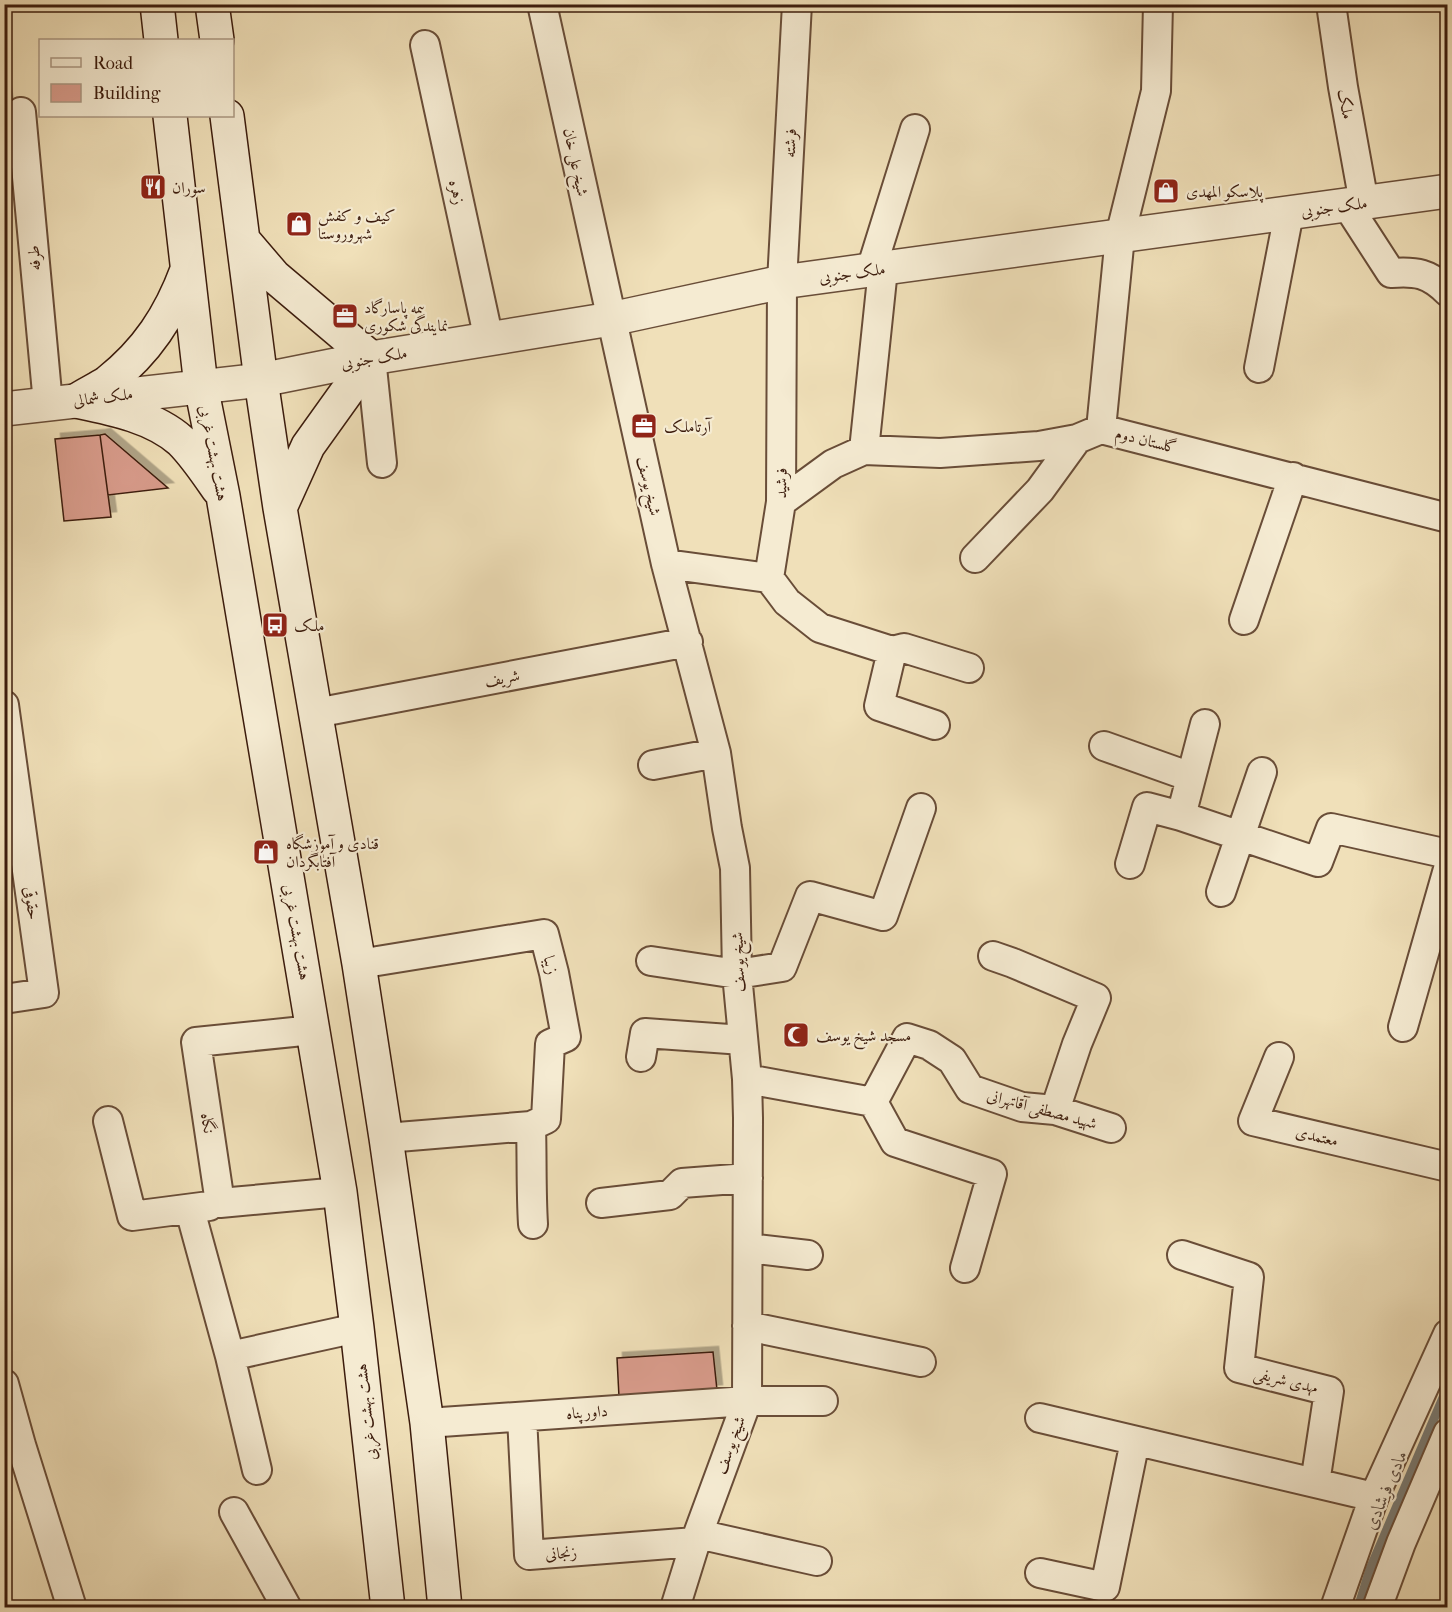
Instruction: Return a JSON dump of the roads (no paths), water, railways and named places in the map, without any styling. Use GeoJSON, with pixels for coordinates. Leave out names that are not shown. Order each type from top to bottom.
{"type":"FeatureCollection","features":[{"type":"Feature","properties":{"kind":"main road"},"geometry":{"type":"LineString","coordinates":[[157,4],[161,39]]}},
{"type":"Feature","properties":{"kind":"main road"},"geometry":{"type":"LineString","coordinates":[[212,4],[217,39]]}},
{"type":"Feature","properties":{"kind":"main road","name":"هشت بهشت غربی"},"geometry":{"type":"LineString","coordinates":[[171,117],[201,386],[223,496],[340,1192],[388,1608]]}},
{"type":"Feature","properties":{"kind":"main road"},"geometry":{"type":"LineString","coordinates":[[227,117],[280,508],[359,964],[386,1138],[427,1423],[445,1608]]}},
{"type":"Feature","properties":{"kind":"main road","name":"ملک جنوبی"},"geometry":{"type":"LineString","coordinates":[[261,380],[371,358],[611,319],[782,282],[1448,191]]}},
{"type":"Feature","properties":{"kind":"main road"},"geometry":{"type":"LineString","coordinates":[[244,241],[274,276],[371,358],[308,446],[280,508]]}},
{"type":"Feature","properties":{"kind":"main road"},"geometry":{"type":"LineString","coordinates":[[62,402],[107,382],[152,337],[169,314],[189,266]]}},
{"type":"Feature","properties":{"kind":"main road"},"geometry":{"type":"LineString","coordinates":[[201,386],[261,380]]}},
{"type":"Feature","properties":{"kind":"main road","name":"ملک شمالی"},"geometry":{"type":"LineString","coordinates":[[4,409],[201,386]]}},
{"type":"Feature","properties":{"kind":"main road"},"geometry":{"type":"LineString","coordinates":[[62,402],[127,412],[154,424],[180,440],[223,496]]}},
{"type":"Feature","properties":{"kind":"street","name":"شیخ علی خان"},"geometry":{"type":"LineString","coordinates":[[542,4],[611,319]]}},
{"type":"Feature","properties":{"kind":"street","name":"فرشته"},"geometry":{"type":"LineString","coordinates":[[782,282],[797,4]]}},
{"type":"Feature","properties":{"kind":"street"},"geometry":{"type":"LineString","coordinates":[[975,558],[1040,490],[1089,434],[1120,236],[1156,91],[1158,4]]}},
{"type":"Feature","properties":{"kind":"street","name":"ملک"},"geometry":{"type":"LineString","coordinates":[[1332,4],[1356,204]]}},
{"type":"Feature","properties":{"kind":"street","name":"زهره"},"geometry":{"type":"LineString","coordinates":[[425,45],[489,340]]}},
{"type":"Feature","properties":{"kind":"street","name":"طرفه"},"geometry":{"type":"LineString","coordinates":[[21,112],[62,402]]}},
{"type":"Feature","properties":{"kind":"street"},"geometry":{"type":"LineString","coordinates":[[864,450],[877,269],[915,129]]}},
{"type":"Feature","properties":{"kind":"street"},"geometry":{"type":"LineString","coordinates":[[1356,204],[1391,273],[1414,272],[1436,280],[1448,292]]}},
{"type":"Feature","properties":{"kind":"street"},"geometry":{"type":"LineString","coordinates":[[1259,368],[1289,213]]}},
{"type":"Feature","properties":{"kind":"street","name":"فرشید"},"geometry":{"type":"LineString","coordinates":[[769,578],[781,502],[782,282]]}},
{"type":"Feature","properties":{"kind":"street","name":"شیخ یوسف"},"geometry":{"type":"LineString","coordinates":[[611,319],[666,564],[716,753],[735,868],[737,974],[747,1079],[747,1401],[697,1538],[675,1608]]}},
{"type":"Feature","properties":{"kind":"street"},"geometry":{"type":"LineString","coordinates":[[371,358],[382,463]]}},
{"type":"Feature","properties":{"kind":"street","name":"گلستان دوم"},"geometry":{"type":"LineString","coordinates":[[781,502],[833,464],[864,450],[940,453],[1039,446],[1089,434],[1293,477],[1448,518]]}},
{"type":"Feature","properties":{"kind":"street"},"geometry":{"type":"LineString","coordinates":[[1244,620],[1293,477]]}},
{"type":"Feature","properties":{"kind":"street"},"geometry":{"type":"LineString","coordinates":[[666,564],[769,578],[787,602],[820,628],[892,651],[904,648],[969,668]]}},
{"type":"Feature","properties":{"kind":"street","name":"شریف"},"geometry":{"type":"LineString","coordinates":[[316,713],[688,642]]}},
{"type":"Feature","properties":{"kind":"street"},"geometry":{"type":"LineString","coordinates":[[892,651],[879,706],[935,725]]}},
{"type":"Feature","properties":{"kind":"street","name":"حقوقی"},"geometry":{"type":"LineString","coordinates":[[4,705],[44,993],[4,999]]}},
{"type":"Feature","properties":{"kind":"street"},"geometry":{"type":"LineString","coordinates":[[1181,816],[1204,724]]}},
{"type":"Feature","properties":{"kind":"street"},"geometry":{"type":"LineString","coordinates":[[1104,746],[1191,777]]}},
{"type":"Feature","properties":{"kind":"street"},"geometry":{"type":"LineString","coordinates":[[653,765],[716,753]]}},
{"type":"Feature","properties":{"kind":"street"},"geometry":{"type":"LineString","coordinates":[[1221,892],[1262,772]]}},
{"type":"Feature","properties":{"kind":"street"},"geometry":{"type":"LineString","coordinates":[[1130,864],[1147,807],[1181,816],[1318,862],[1331,828],[1448,854]]}},
{"type":"Feature","properties":{"kind":"street"},"geometry":{"type":"LineString","coordinates":[[651,961],[737,974],[782,967],[810,896],[884,916],[921,808]]}},
{"type":"Feature","properties":{"kind":"street"},"geometry":{"type":"LineString","coordinates":[[1403,1027],[1448,869]]}},
{"type":"Feature","properties":{"kind":"street","name":"زیبا"},"geometry":{"type":"LineString","coordinates":[[359,964],[544,934],[566,1037],[550,1044],[546,1119],[531,1126]]}},
{"type":"Feature","properties":{"kind":"street"},"geometry":{"type":"LineString","coordinates":[[993,956],[1096,998],[1077,1044],[1055,1110]]}},
{"type":"Feature","properties":{"kind":"street","name":"نگاه"},"geometry":{"type":"LineString","coordinates":[[220,1203],[196,1042],[313,1030]]}},
{"type":"Feature","properties":{"kind":"street"},"geometry":{"type":"LineString","coordinates":[[641,1057],[645,1033],[743,1040]]}},
{"type":"Feature","properties":{"kind":"street","name":"شهید مصطفی آقاتهرانی"},"geometry":{"type":"LineString","coordinates":[[873,1102],[907,1038],[929,1045],[952,1060],[970,1089],[1022,1107],[1055,1110],[1111,1128]]}},
{"type":"Feature","properties":{"kind":"street","name":"معتمدی"},"geometry":{"type":"LineString","coordinates":[[1279,1057],[1253,1121],[1448,1167]]}},
{"type":"Feature","properties":{"kind":"street"},"geometry":{"type":"LineString","coordinates":[[747,1079],[873,1102],[895,1142],[992,1174],[965,1268]]}},
{"type":"Feature","properties":{"kind":"street"},"geometry":{"type":"LineString","coordinates":[[108,1121],[132,1216],[190,1210],[220,1203],[340,1192]]}},
{"type":"Feature","properties":{"kind":"street"},"geometry":{"type":"LineString","coordinates":[[386,1138],[531,1126],[532,1224]]}},
{"type":"Feature","properties":{"kind":"street"},"geometry":{"type":"LineString","coordinates":[[601,1203],[670,1195],[682,1183],[748,1178]]}},
{"type":"Feature","properties":{"kind":"street"},"geometry":{"type":"LineString","coordinates":[[190,1210],[230,1356],[256,1470]]}},
{"type":"Feature","properties":{"kind":"street"},"geometry":{"type":"LineString","coordinates":[[748,1248],[808,1255]]}},
{"type":"Feature","properties":{"kind":"street","name":"مهدی شریفی"},"geometry":{"type":"LineString","coordinates":[[1182,1255],[1249,1277],[1239,1368],[1329,1391],[1315,1483]]}},
{"type":"Feature","properties":{"kind":"street"},"geometry":{"type":"LineString","coordinates":[[747,1326],[921,1362]]}},
{"type":"Feature","properties":{"kind":"street"},"geometry":{"type":"LineString","coordinates":[[230,1356],[357,1328]]}},
{"type":"Feature","properties":{"kind":"street"},"geometry":{"type":"LineString","coordinates":[[1338,1606],[1374,1497],[1448,1334]]}},
{"type":"Feature","properties":{"kind":"street"},"geometry":{"type":"LineString","coordinates":[[4,1384],[13,1447],[72,1608]]}},
{"type":"Feature","properties":{"kind":"street","name":"داورپناه"},"geometry":{"type":"LineString","coordinates":[[427,1423],[747,1401],[823,1401]]}},
{"type":"Feature","properties":{"kind":"street","name":"زنجانی"},"geometry":{"type":"LineString","coordinates":[[522,1417],[529,1555],[697,1538]]}},
{"type":"Feature","properties":{"kind":"street"},"geometry":{"type":"LineString","coordinates":[[1040,1418],[1374,1497]]}},
{"type":"Feature","properties":{"kind":"street"},"geometry":{"type":"LineString","coordinates":[[1377,1608],[1401,1543],[1448,1433]]}},
{"type":"Feature","properties":{"kind":"street"},"geometry":{"type":"LineString","coordinates":[[1040,1573],[1105,1587],[1135,1441]]}},
{"type":"Feature","properties":{"kind":"street"},"geometry":{"type":"LineString","coordinates":[[234,1512],[286,1608]]}},
{"type":"Feature","properties":{"kind":"street"},"geometry":{"type":"LineString","coordinates":[[697,1538],[817,1561]]}},
{"type":"Feature","properties":{"kind":"waterway","name":"مادی فرشادی"},"geometry":{"type":"LineString","coordinates":[[1358,1608],[1370,1569],[1448,1386]]}},
{"type":"Feature","properties":{"kind":"place","name":"سوران"},"geometry":{"type":"Point","coordinates":[153,187]}},
{"type":"Feature","properties":{"kind":"place","name":"پلاسکو المهدی"},"geometry":{"type":"Point","coordinates":[1166,191]}},
{"type":"Feature","properties":{"kind":"place","name":"کیف و کفش شهروروستا"},"geometry":{"type":"Point","coordinates":[299,224]}},
{"type":"Feature","properties":{"kind":"place","name":"بیمه پاسارگاد نمایندگی شکوری"},"geometry":{"type":"Point","coordinates":[345,316]}},
{"type":"Feature","properties":{"kind":"place","name":"آرتاملک"},"geometry":{"type":"Point","coordinates":[644,426]}},
{"type":"Feature","properties":{"kind":"place","name":"ملک"},"geometry":{"type":"Point","coordinates":[275,625]}},
{"type":"Feature","properties":{"kind":"place","name":"قنادی و آموزشگاه آفتابگردان"},"geometry":{"type":"Point","coordinates":[266,852]}},
{"type":"Feature","properties":{"kind":"place","name":"مسجد شیخ یوسف"},"geometry":{"type":"Point","coordinates":[796,1035]}}]}
